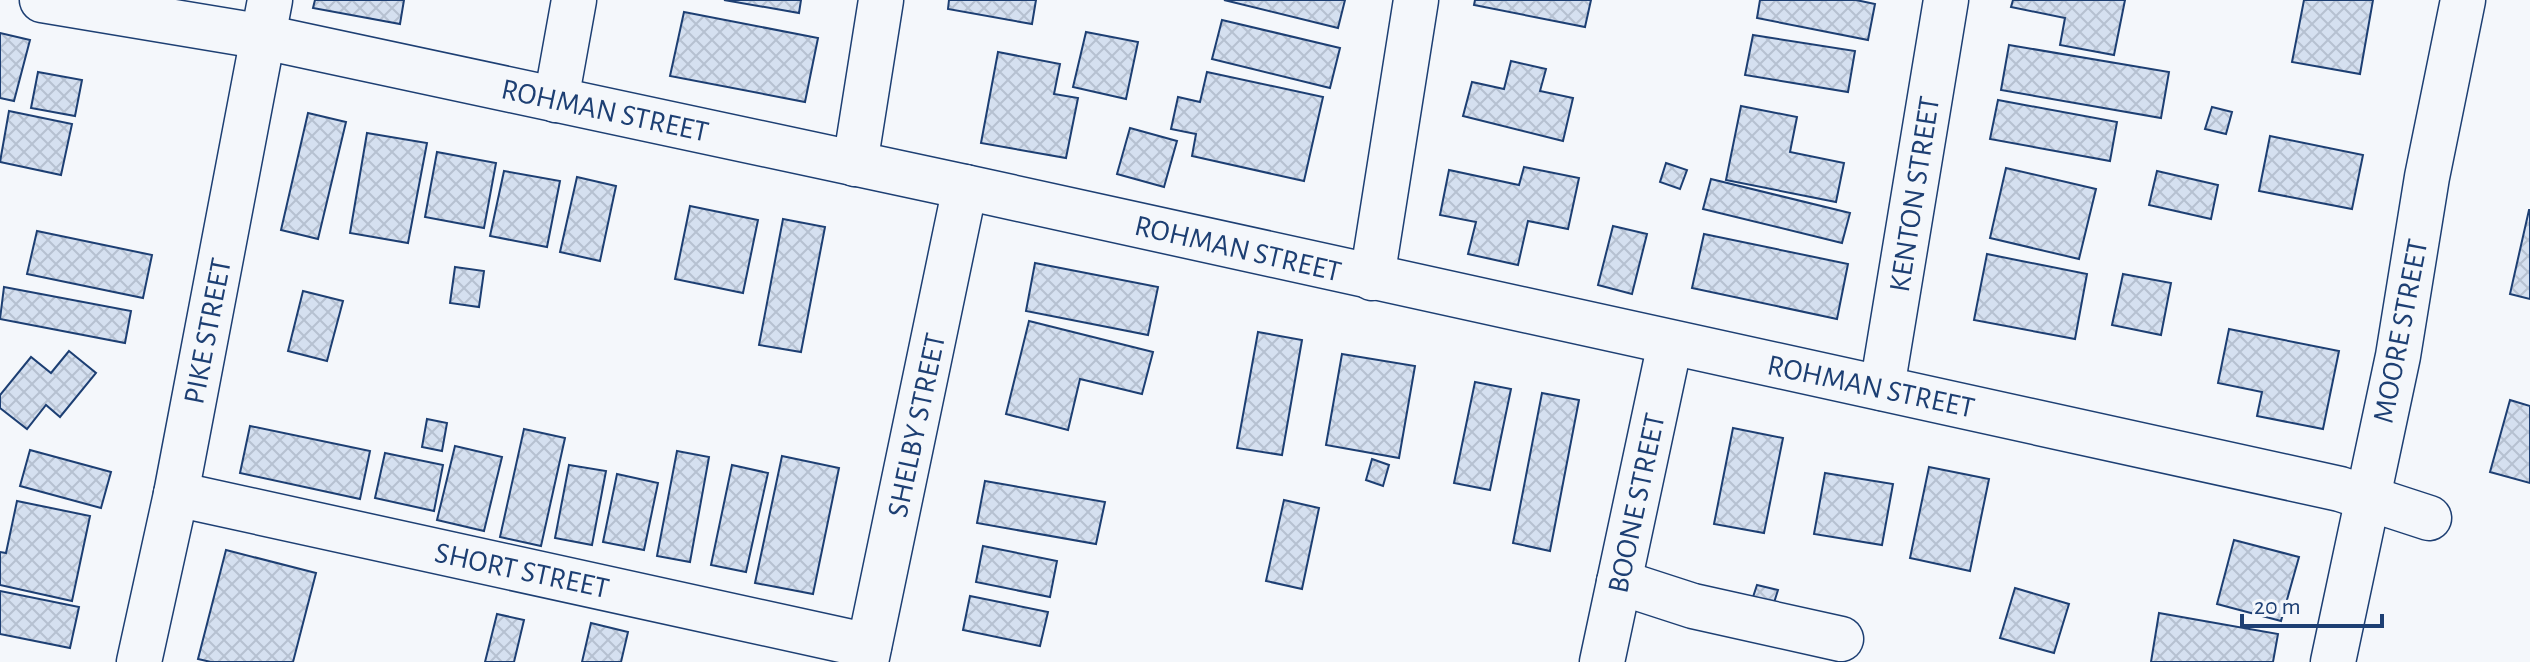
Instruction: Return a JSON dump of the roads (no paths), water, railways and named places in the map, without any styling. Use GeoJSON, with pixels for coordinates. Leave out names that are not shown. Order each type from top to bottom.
{"type":"FeatureCollection","features":[{"type":"Feature","properties":{"kind":"street","name":"ROHMAN STREET"},"geometry":{"type":"LineString","coordinates":[[42,0],[267,18],[556,100],[2340,489],[2429,518]]}},
{"type":"Feature","properties":{"kind":"street"},"geometry":{"type":"LineString","coordinates":[[556,100],[574,0]]}},
{"type":"Feature","properties":{"kind":"street"},"geometry":{"type":"LineString","coordinates":[[855,164],[881,0]]}},
{"type":"Feature","properties":{"kind":"street"},"geometry":{"type":"LineString","coordinates":[[1372,278],[1416,0]]}},
{"type":"Feature","properties":{"kind":"street","name":"KENTON STREET"},"geometry":{"type":"LineString","coordinates":[[1882,388],[1946,0]]}},
{"type":"Feature","properties":{"kind":"street","name":"MOORE STREET"},"geometry":{"type":"LineString","coordinates":[[2333,662],[2398,356],[2427,177],[2463,0]]}},
{"type":"Feature","properties":{"kind":"street","name":"PIKE STREET"},"geometry":{"type":"LineString","coordinates":[[139,662],[176,494],[267,18]]}},
{"type":"Feature","properties":{"kind":"street","name":"SHELBY STREET"},"geometry":{"type":"LineString","coordinates":[[868,654],[965,187]]}},
{"type":"Feature","properties":{"kind":"street","name":"BOONE STREET"},"geometry":{"type":"LineString","coordinates":[[1602,662],[1670,343]]}},
{"type":"Feature","properties":{"kind":"street","name":"SHORT STREET"},"geometry":{"type":"LineString","coordinates":[[176,494],[868,654]]}},
{"type":"Feature","properties":{"kind":"street"},"geometry":{"type":"LineString","coordinates":[[1619,582],[1693,606],[1841,639]]}}]}
